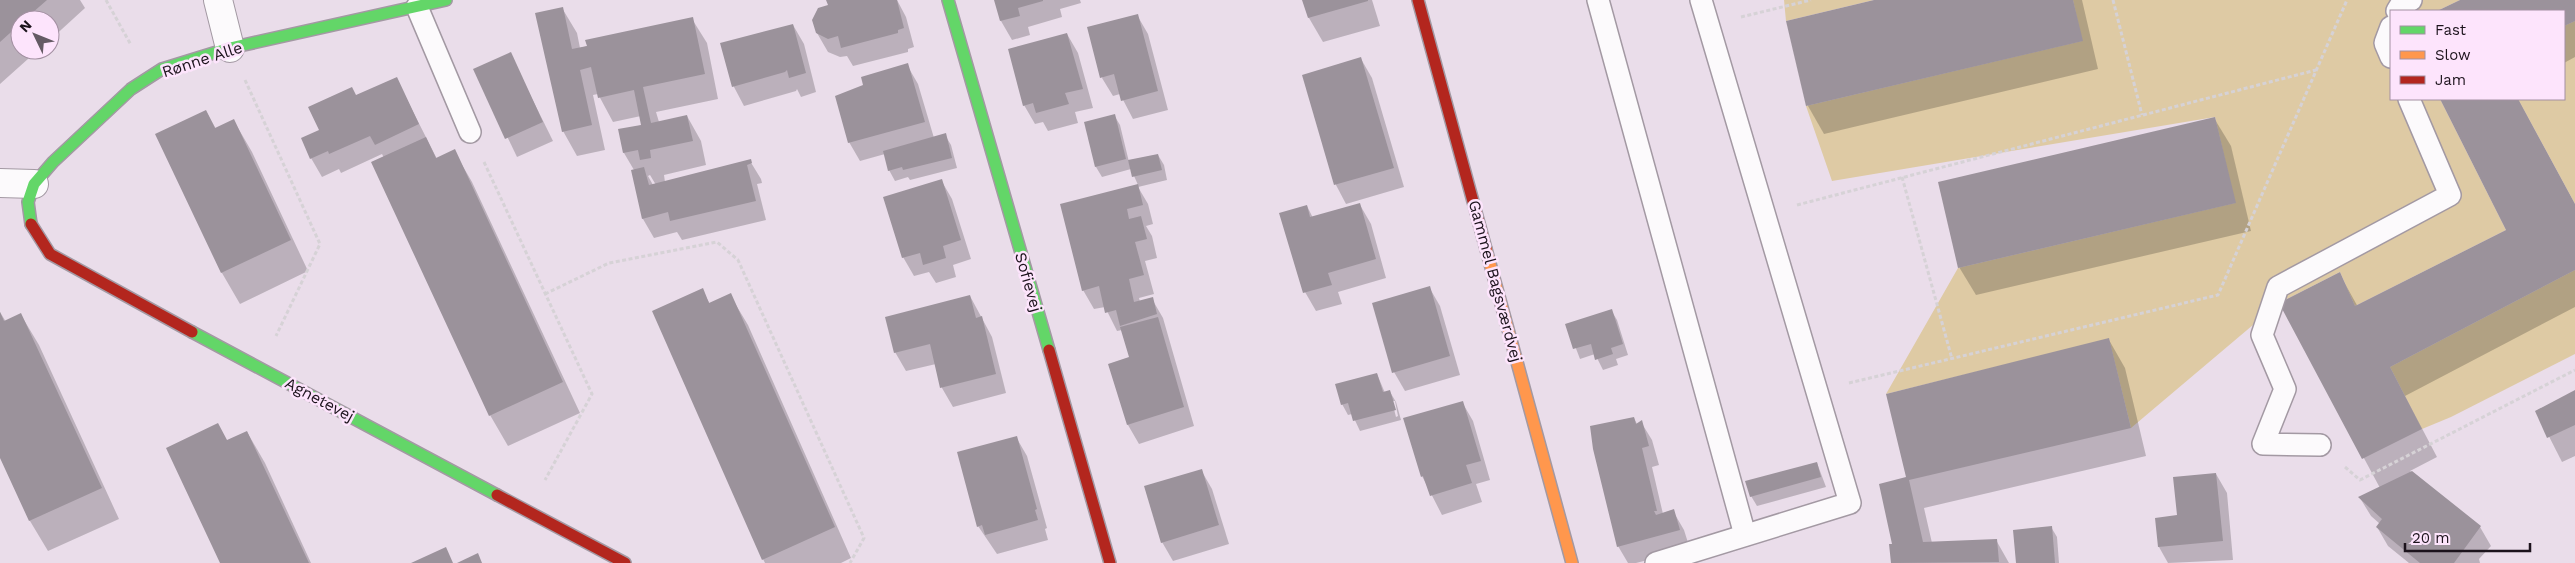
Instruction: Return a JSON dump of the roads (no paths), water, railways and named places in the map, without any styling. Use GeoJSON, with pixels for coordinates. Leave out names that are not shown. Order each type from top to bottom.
{"type":"FeatureCollection","features":[{"type":"Feature","properties":{"kind":"street"},"geometry":{"type":"LineString","coordinates":[[218,0],[230,48]]}},
{"type":"Feature","properties":{"kind":"street","name":"Rønne Alle"},"geometry":{"type":"LineString","coordinates":[[29,220],[28,202],[34,184],[53,162],[124,96],[162,69],[230,48],[446,0]]}},
{"type":"Feature","properties":{"kind":"street","name":"Sofievej"},"geometry":{"type":"LineString","coordinates":[[948,0],[1110,563]]}},
{"type":"Feature","properties":{"kind":"street","name":"Gammel Bagsværdvej"},"geometry":{"type":"LineString","coordinates":[[1418,0],[1572,563]]}},
{"type":"Feature","properties":{"kind":"street"},"geometry":{"type":"LineString","coordinates":[[0,183],[34,184]]}},
{"type":"Feature","properties":{"kind":"street","name":"Agnetevej"},"geometry":{"type":"LineString","coordinates":[[29,220],[38,238],[50,254],[625,563]]}},
{"type":"Feature","properties":{"kind":"lane"},"geometry":{"type":"LineString","coordinates":[[1598,0],[1745,535]]}},
{"type":"Feature","properties":{"kind":"lane"},"geometry":{"type":"LineString","coordinates":[[1656,563],[1850,503],[1701,0]]}},
{"type":"Feature","properties":{"kind":"lane"},"geometry":{"type":"LineString","coordinates":[[2398,10],[2400,6],[2411,0]]}},
{"type":"Feature","properties":{"kind":"lane"},"geometry":{"type":"LineString","coordinates":[[416,6],[470,132]]}},
{"type":"Feature","properties":{"kind":"lane"},"geometry":{"type":"LineString","coordinates":[[2390,30],[2385,43],[2390,55]]}},
{"type":"Feature","properties":{"kind":"lane"},"geometry":{"type":"LineString","coordinates":[[2320,445],[2263,444],[2285,389],[2262,335],[2278,287],[2450,195],[2409,100]]}}]}
